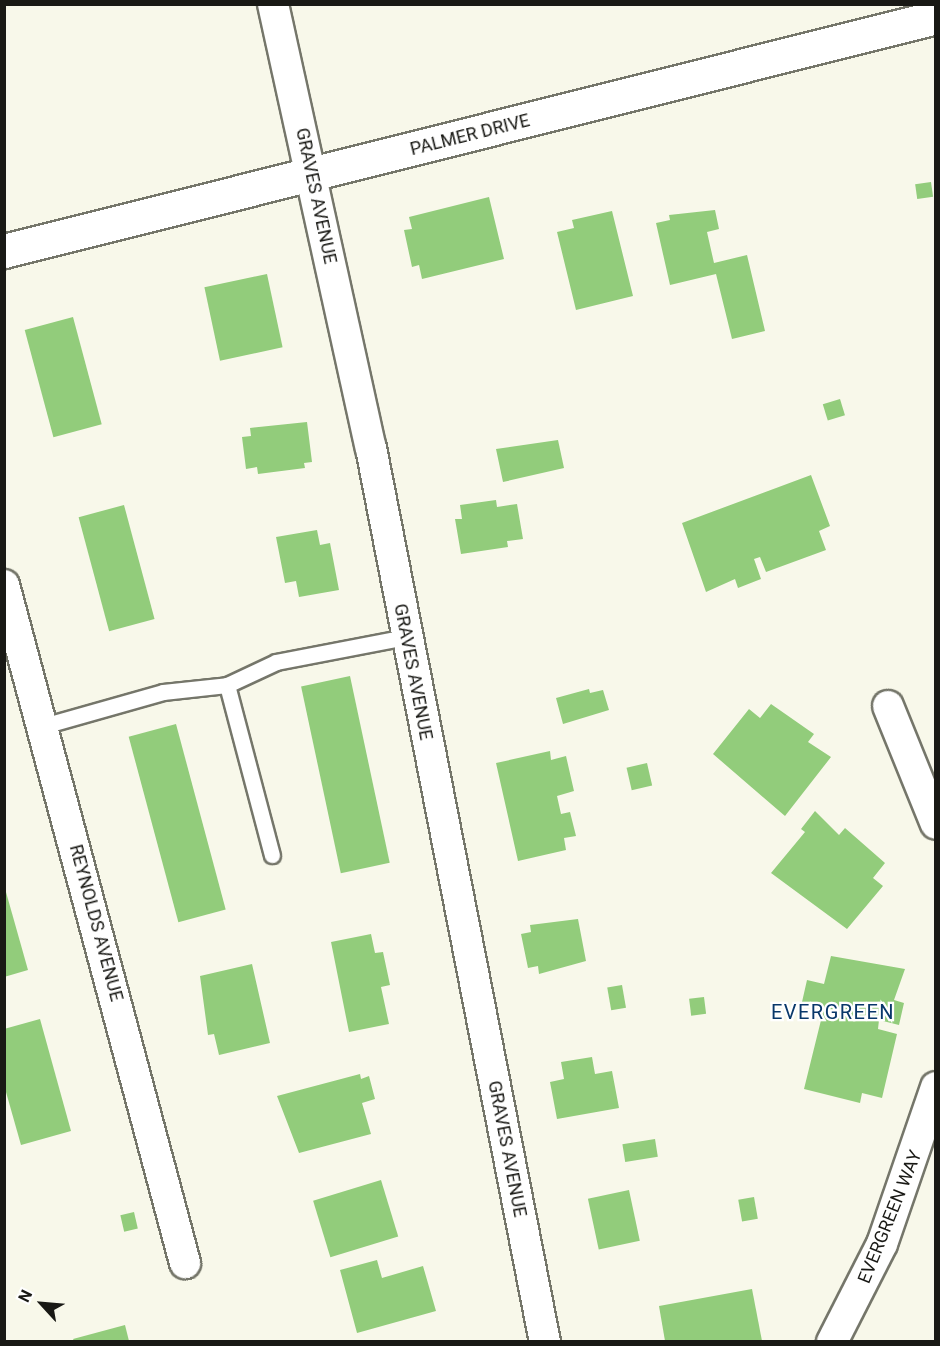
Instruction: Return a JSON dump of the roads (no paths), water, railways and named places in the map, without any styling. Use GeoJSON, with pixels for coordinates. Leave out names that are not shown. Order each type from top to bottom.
{"type":"FeatureCollection","features":[{"type":"Feature","properties":{"kind":"street","name":"GRAVES AVENUE"},"geometry":{"type":"LineString","coordinates":[[273,4],[312,174],[545,1341]]}},
{"type":"Feature","properties":{"kind":"street","name":"PALMER DRIVE"},"geometry":{"type":"LineString","coordinates":[[4,251],[936,17]]}},
{"type":"Feature","properties":{"kind":"street","name":"REYNOLDS AVENUE"},"geometry":{"type":"LineString","coordinates":[[4,585],[185,1263]]}},
{"type":"Feature","properties":{"kind":"street"},"geometry":{"type":"LineString","coordinates":[[888,706],[936,824]]}},
{"type":"Feature","properties":{"kind":"street","name":"EVERGREEN WAY"},"geometry":{"type":"LineString","coordinates":[[832,1341],[882,1244],[936,1087]]}},
{"type":"Feature","properties":{"kind":"lane"},"geometry":{"type":"LineString","coordinates":[[43,726],[163,692],[227,685],[276,662],[406,637]]}},
{"type":"Feature","properties":{"kind":"lane"},"geometry":{"type":"LineString","coordinates":[[227,685],[272,855]]}},
{"type":"Feature","properties":{"kind":"district","name":"EVERGREEN"},"geometry":{"type":"Point","coordinates":[833,1012]}}]}
